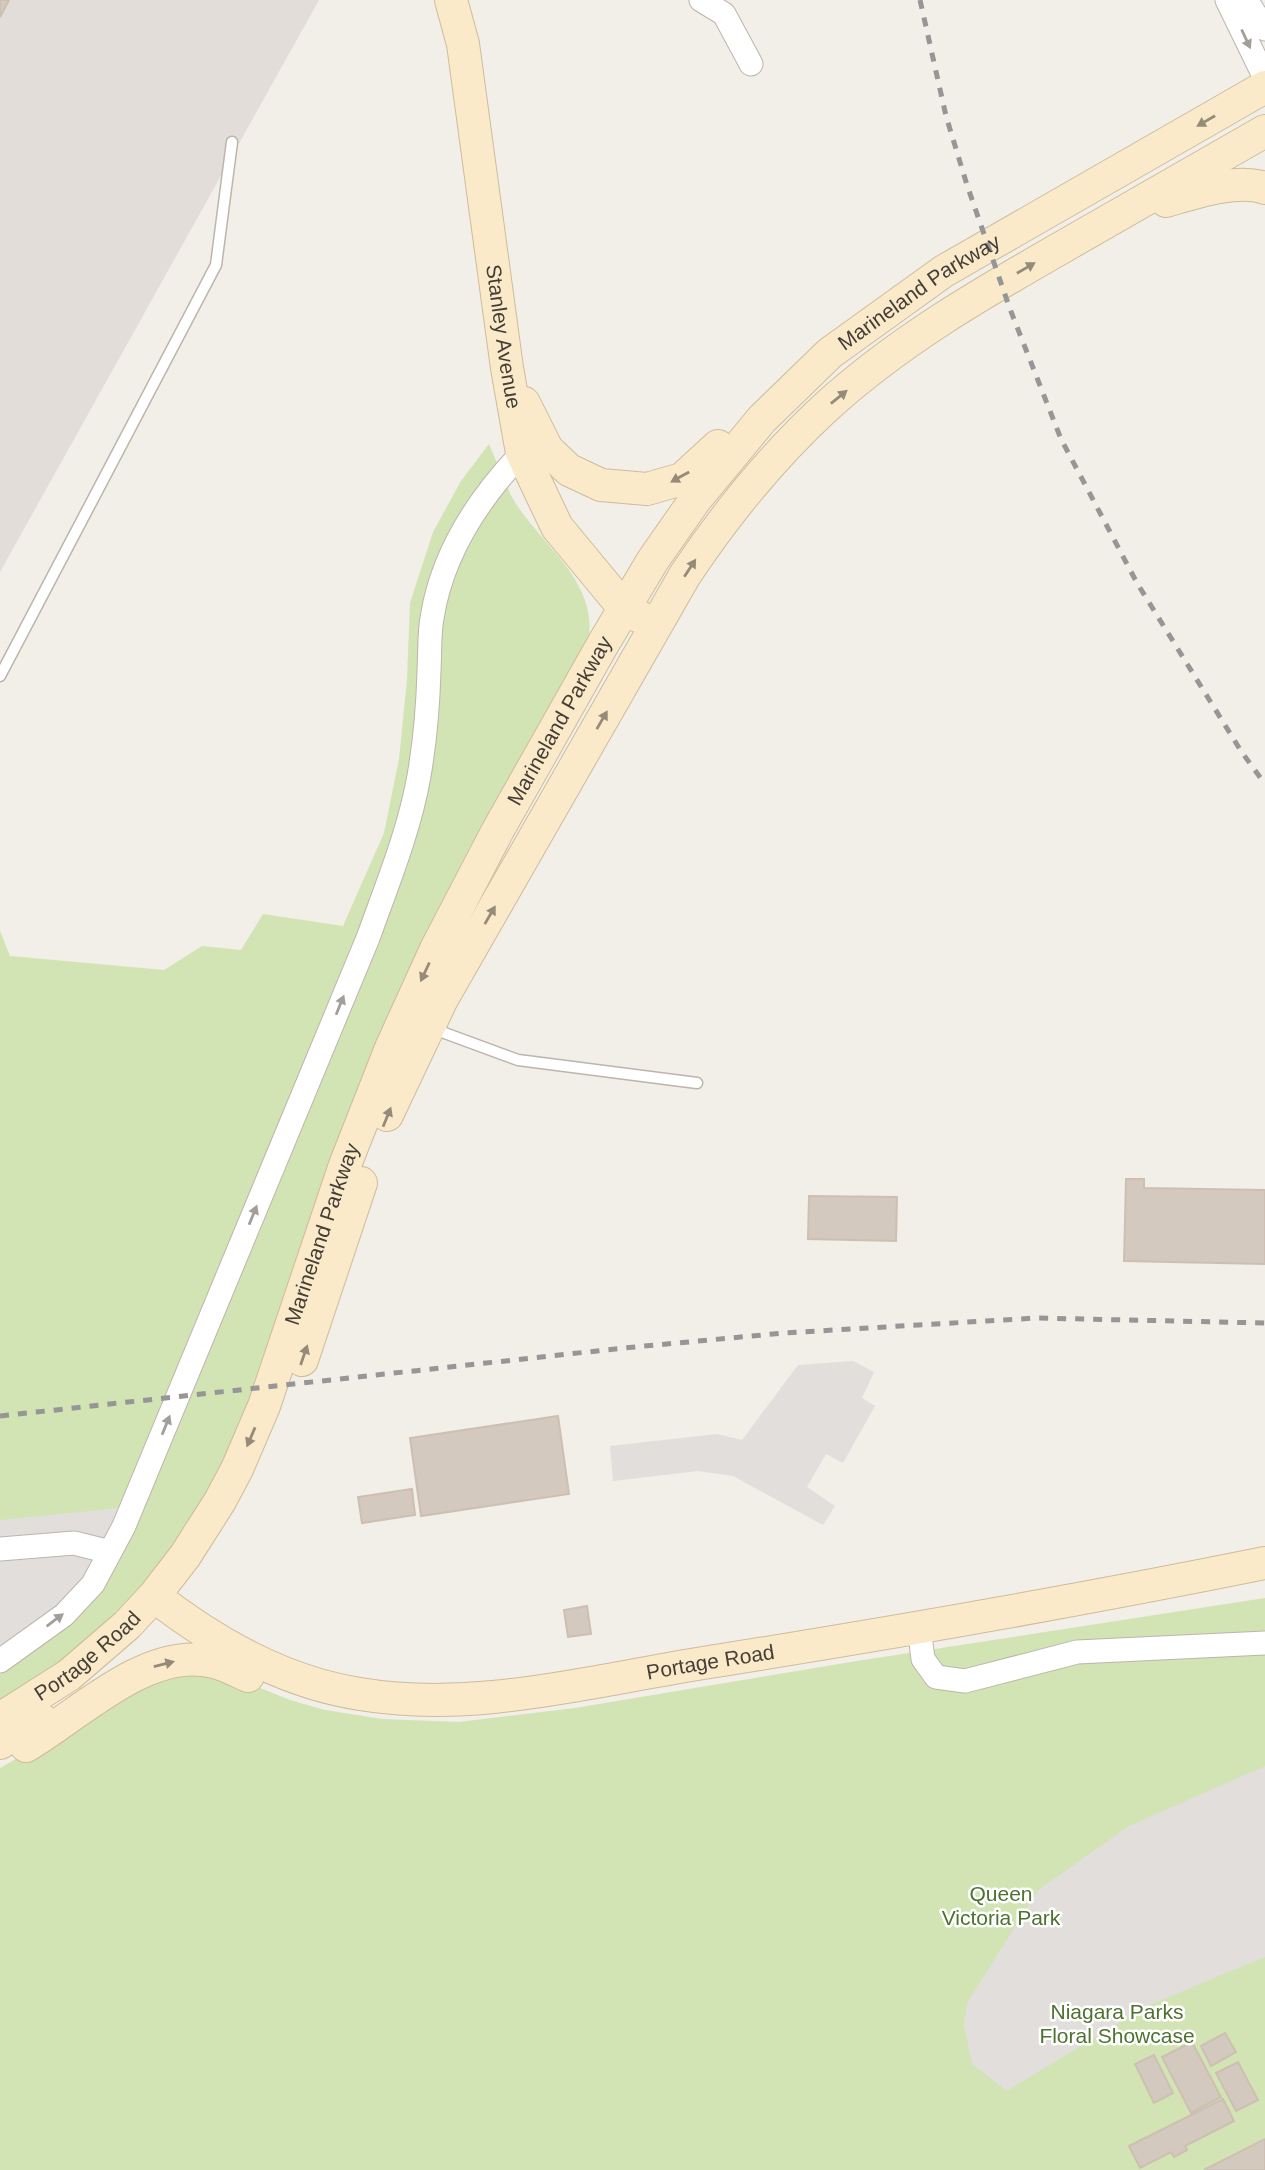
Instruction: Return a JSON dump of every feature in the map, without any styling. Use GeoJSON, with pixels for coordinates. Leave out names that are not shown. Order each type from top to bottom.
{"type":"FeatureCollection","features":[{"type":"Feature","properties":{"kind":"main road","name":"Stanley Avenue"},"geometry":{"type":"LineString","coordinates":[[451,0],[463,44],[522,453],[556,527],[624,608],[656,627]]}},
{"type":"Feature","properties":{"kind":"main road","name":"Marineland Parkway"},"geometry":{"type":"LineString","coordinates":[[162,1602],[226,1490],[249,1441],[271,1387],[345,1165],[391,1048],[446,929],[498,830],[624,608],[653,560],[695,500],[762,419],[830,353],[944,271],[1265,87]]}},
{"type":"Feature","properties":{"kind":"main road","name":"Marineland Parkway"},"geometry":{"type":"LineString","coordinates":[[162,1602],[208,1559],[239,1512],[270,1448],[364,1175],[402,1080],[427,1027],[701,551],[780,452],[826,407],[885,359],[975,297],[1265,131]]}},
{"type":"Feature","properties":{"kind":"main road"},"geometry":{"type":"LineString","coordinates":[[1114,217],[1194,192],[1227,186],[1258,185],[1265,188]]}},
{"type":"Feature","properties":{"kind":"main road"},"geometry":{"type":"LineString","coordinates":[[508,368],[547,449],[569,470],[601,485],[647,489],[682,479],[784,376],[855,321],[944,271]]}},
{"type":"Feature","properties":{"kind":"main road","name":"Portage Road"},"geometry":{"type":"LineString","coordinates":[[162,1602],[229,1647],[268,1667],[320,1686],[363,1695],[434,1700],[480,1697],[595,1681],[919,1627],[1265,1563]]}},
{"type":"Feature","properties":{"kind":"main road","name":"Portage Road"},"geometry":{"type":"LineString","coordinates":[[0,1719],[76,1670],[127,1625],[162,1602]]}},
{"type":"Feature","properties":{"kind":"main road","name":"Portage Road"},"geometry":{"type":"LineString","coordinates":[[0,1744],[82,1693],[145,1637],[162,1602]]}},
{"type":"Feature","properties":{"kind":"main road"},"geometry":{"type":"LineString","coordinates":[[0,1760],[48,1733],[137,1672],[187,1659],[216,1662],[271,1687],[330,1706],[398,1714],[469,1713],[520,1704],[595,1681]]}},
{"type":"Feature","properties":{"kind":"street"},"geometry":{"type":"LineString","coordinates":[[701,0],[724,14],[751,64]]}},
{"type":"Feature","properties":{"kind":"street"},"geometry":{"type":"LineString","coordinates":[[1227,0],[1265,78]]}},
{"type":"Feature","properties":{"kind":"street"},"geometry":{"type":"LineString","coordinates":[[1245,0],[1265,29]]}},
{"type":"Feature","properties":{"kind":"street"},"geometry":{"type":"LineString","coordinates":[[0,1661],[64,1615],[93,1584],[124,1526],[352,976],[400,849],[412,809],[422,756],[428,710],[431,621],[442,576],[459,538],[484,498],[522,453]]}},
{"type":"Feature","properties":{"kind":"street"},"geometry":{"type":"LineString","coordinates":[[0,1549],[74,1543],[110,1552]]}},
{"type":"Feature","properties":{"kind":"street"},"geometry":{"type":"LineString","coordinates":[[919,1627],[923,1659],[936,1676],[965,1681],[1077,1653],[1265,1643]]}},
{"type":"Feature","properties":{"kind":"lane"},"geometry":{"type":"LineString","coordinates":[[0,676],[216,265],[232,142]]}},
{"type":"Feature","properties":{"kind":"lane"},"geometry":{"type":"LineString","coordinates":[[427,1027],[518,1060],[697,1083]]}},
{"type":"Feature","properties":{"kind":"shaded area"},"geometry":{"type":"Polygon","coordinates":[[[0,0],[319,0],[0,572],[0,0]]]}},
{"type":"Feature","properties":{"kind":"shaded area"},"geometry":{"type":"Polygon","coordinates":[[[853,1361],[874,1372],[862,1398],[875,1406],[843,1463],[826,1454],[807,1487],[835,1506],[823,1525],[733,1476],[698,1471],[613,1481],[610,1446],[717,1434],[742,1440],[798,1365],[853,1361]]]}},
{"type":"Feature","properties":{"kind":"shaded area"},"geometry":{"type":"Polygon","coordinates":[[[140,1506],[84,1608],[58,1634],[0,1674],[0,1520],[140,1506]]]}},
{"type":"Feature","properties":{"kind":"shaded area"},"geometry":{"type":"Polygon","coordinates":[[[1265,1766],[1265,1957],[1147,2006],[1007,2091],[972,2064],[964,2025],[967,2003],[1038,1890],[1129,1826],[1265,1766]]]}},
{"type":"Feature","properties":{"kind":"green space"},"geometry":{"type":"Polygon","coordinates":[[[489,444],[513,499],[575,579],[584,597],[589,616],[589,636],[583,658],[574,679],[550,718],[256,1401],[185,1539],[128,1610],[59,1670],[0,1706],[0,931],[10,956],[164,970],[202,946],[241,950],[263,914],[343,926],[384,833],[399,759],[407,680],[410,603],[433,532],[461,481],[489,444]]]}},
{"type":"Feature","properties":{"kind":"green space","name":"Queen Victoria Park"},"geometry":{"type":"Polygon","coordinates":[[[1265,1598],[1265,2170],[0,2170],[0,1768],[145,1677],[221,1672],[290,1700],[325,1710],[382,1719],[459,1722],[575,1708],[1265,1598]]]}},
{"type":"Feature","properties":{"kind":"building"},"geometry":{"type":"Polygon","coordinates":[[[0,0],[9,0],[0,17],[0,0]]]}},
{"type":"Feature","properties":{"kind":"building"},"geometry":{"type":"Polygon","coordinates":[[[1126,1179],[1144,1179],[1144,1188],[1265,1190],[1265,1264],[1124,1261],[1126,1179]]]}},
{"type":"Feature","properties":{"kind":"building"},"geometry":{"type":"Polygon","coordinates":[[[809,1196],[897,1197],[896,1241],[808,1239],[809,1196]]]}},
{"type":"Feature","properties":{"kind":"building"},"geometry":{"type":"Polygon","coordinates":[[[558,1416],[569,1494],[421,1516],[410,1438],[558,1416]]]}},
{"type":"Feature","properties":{"kind":"building"},"geometry":{"type":"Polygon","coordinates":[[[412,1489],[415,1515],[362,1523],[358,1497],[412,1489]]]}},
{"type":"Feature","properties":{"kind":"building"},"geometry":{"type":"Polygon","coordinates":[[[587,1606],[591,1634],[568,1637],[564,1610],[587,1606]]]}},
{"type":"Feature","properties":{"kind":"building"},"geometry":{"type":"Polygon","coordinates":[[[1225,2033],[1236,2052],[1211,2066],[1201,2046],[1225,2033]]]}},
{"type":"Feature","properties":{"kind":"building"},"geometry":{"type":"Polygon","coordinates":[[[1192,2042],[1221,2097],[1191,2113],[1162,2057],[1192,2042]]]}},
{"type":"Feature","properties":{"kind":"building"},"geometry":{"type":"Polygon","coordinates":[[[1154,2055],[1173,2093],[1154,2103],[1135,2064],[1154,2055]]]}},
{"type":"Feature","properties":{"kind":"building"},"geometry":{"type":"Polygon","coordinates":[[[1238,2062],[1258,2100],[1236,2111],[1216,2073],[1238,2062]]]}},
{"type":"Feature","properties":{"kind":"building"},"geometry":{"type":"Polygon","coordinates":[[[1223,2099],[1234,2121],[1185,2146],[1187,2150],[1174,2157],[1171,2152],[1140,2168],[1129,2146],[1223,2099]]]}},
{"type":"Feature","properties":{"kind":"building"},"geometry":{"type":"Polygon","coordinates":[[[1265,2139],[1265,2170],[1204,2170],[1265,2139]]]}},
{"type":"Feature","properties":{"kind":"railway"},"geometry":{"type":"LineString","coordinates":[[920,0],[946,116],[967,185],[1010,309],[1061,439],[1137,583],[1241,751],[1265,784]]}},
{"type":"Feature","properties":{"kind":"railway"},"geometry":{"type":"LineString","coordinates":[[0,1416],[784,1333],[1036,1318],[1265,1323]]}},
{"type":"Feature","properties":{"kind":"park label","name":"Niagara Parks Floral Showcase"},"geometry":{"type":"Point","coordinates":[1117,2024]}}]}
